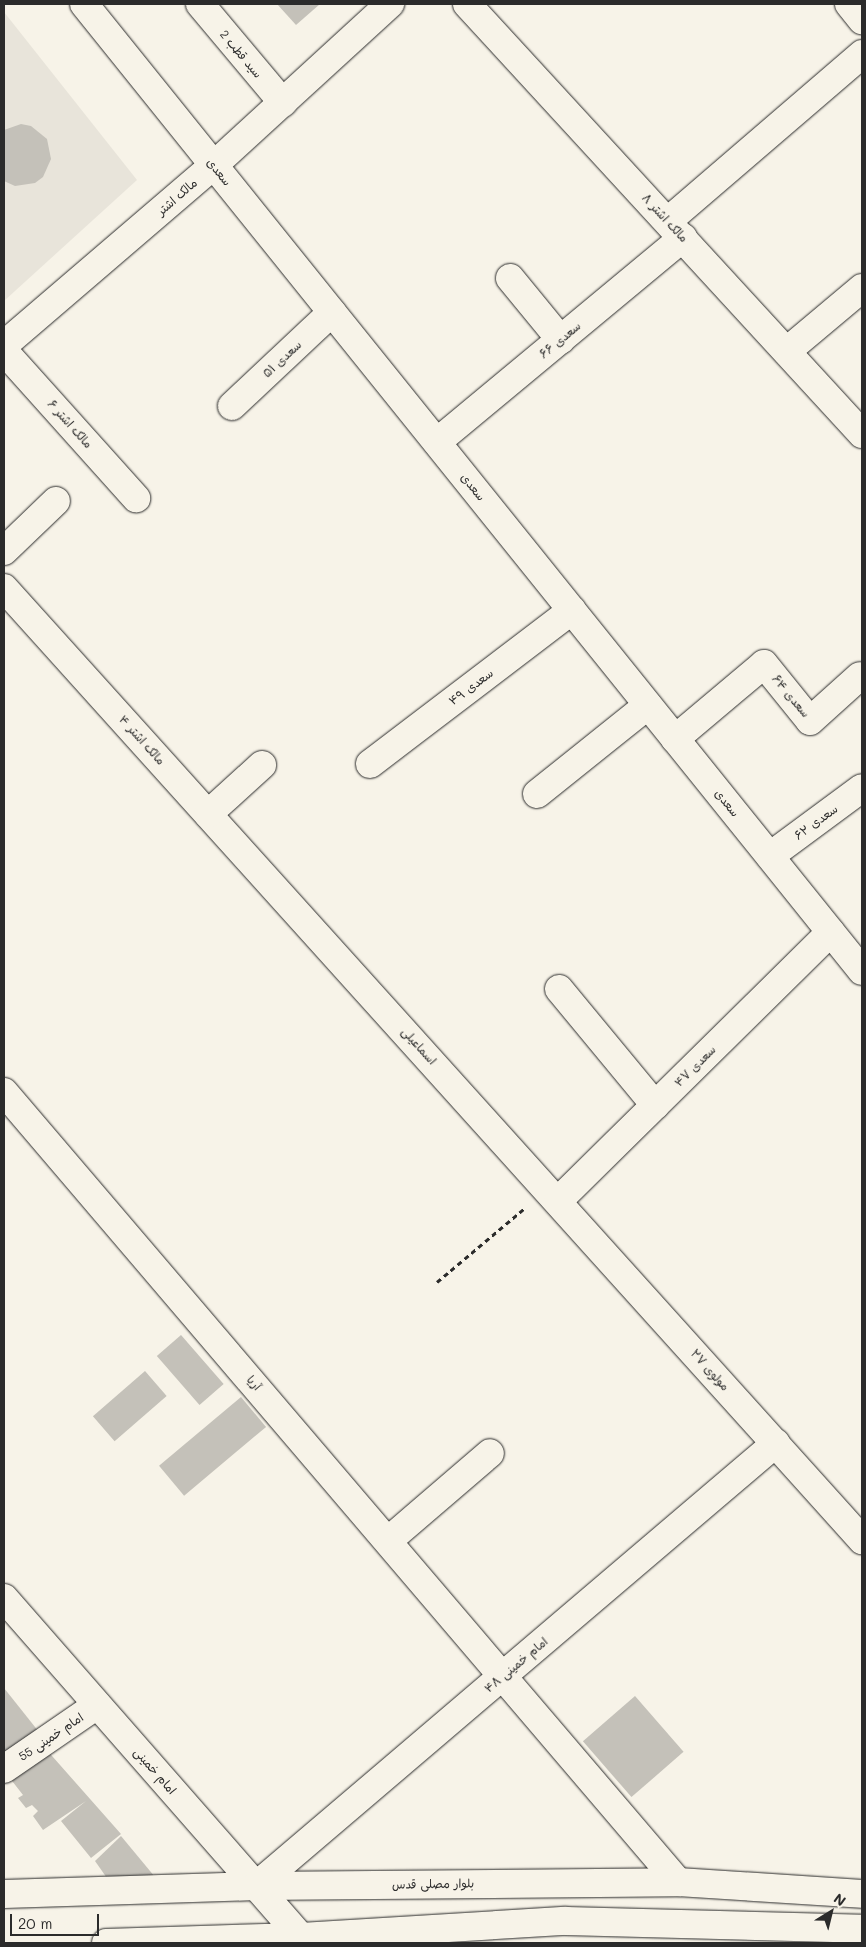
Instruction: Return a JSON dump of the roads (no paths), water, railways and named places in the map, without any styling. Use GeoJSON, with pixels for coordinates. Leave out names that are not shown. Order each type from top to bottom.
{"type":"FeatureCollection","features":[{"type":"Feature","properties":{"kind":"street","name":"سعدی"},"geometry":{"type":"LineString","coordinates":[[84,4],[862,970]]}},
{"type":"Feature","properties":{"kind":"street","name":"سید قطب 2"},"geometry":{"type":"LineString","coordinates":[[200,4],[282,104]]}},
{"type":"Feature","properties":{"kind":"street","name":"مالک اشتر"},"geometry":{"type":"LineString","coordinates":[[4,345],[214,165],[390,4]]}},
{"type":"Feature","properties":{"kind":"street","name":"مالک اشتر ۸"},"geometry":{"type":"LineString","coordinates":[[467,4],[862,434]]}},
{"type":"Feature","properties":{"kind":"street"},"geometry":{"type":"LineString","coordinates":[[848,4],[862,20]]}},
{"type":"Feature","properties":{"kind":"street","name":"سعدی ۶۶"},"geometry":{"type":"LineString","coordinates":[[437,442],[561,340],[862,54]]}},
{"type":"Feature","properties":{"kind":"street"},"geometry":{"type":"LineString","coordinates":[[510,278],[561,340]]}},
{"type":"Feature","properties":{"kind":"street"},"geometry":{"type":"LineString","coordinates":[[786,351],[862,288]]}},
{"type":"Feature","properties":{"kind":"street","name":"سعدی ۵۱"},"geometry":{"type":"LineString","coordinates":[[232,406],[332,312]]}},
{"type":"Feature","properties":{"kind":"street","name":"مالک اشتر ۶"},"geometry":{"type":"LineString","coordinates":[[4,351],[136,498]]}},
{"type":"Feature","properties":{"kind":"street"},"geometry":{"type":"LineString","coordinates":[[4,550],[56,501]]}},
{"type":"Feature","properties":{"kind":"street","name":"مالک اشتر ۴"},"geometry":{"type":"LineString","coordinates":[[4,588],[280,892]]}},
{"type":"Feature","properties":{"kind":"street","name":"سعدی ۴۹"},"geometry":{"type":"LineString","coordinates":[[370,764],[572,610]]}},
{"type":"Feature","properties":{"kind":"street","name":"سعدی ۶۴"},"geometry":{"type":"LineString","coordinates":[[675,739],[764,664],[810,721],[860,676]]}},
{"type":"Feature","properties":{"kind":"street"},"geometry":{"type":"LineString","coordinates":[[538,794],[648,705]]}},
{"type":"Feature","properties":{"kind":"street"},"geometry":{"type":"LineString","coordinates":[[208,814],[262,765]]}},
{"type":"Feature","properties":{"kind":"street","name":"سعدی ۶۲"},"geometry":{"type":"LineString","coordinates":[[770,856],[862,788]]}},
{"type":"Feature","properties":{"kind":"street","name":"اسماعیلی"},"geometry":{"type":"LineString","coordinates":[[280,892],[553,1195]]}},
{"type":"Feature","properties":{"kind":"street","name":"سعدی ۴۷"},"geometry":{"type":"LineString","coordinates":[[553,1195],[655,1105],[831,932]]}},
{"type":"Feature","properties":{"kind":"street"},"geometry":{"type":"LineString","coordinates":[[559,989],[655,1105]]}},
{"type":"Feature","properties":{"kind":"street","name":"آریا"},"geometry":{"type":"LineString","coordinates":[[4,1092],[504,1674],[678,1882]]}},
{"type":"Feature","properties":{"kind":"street","name":"مولوی ۲۷"},"geometry":{"type":"LineString","coordinates":[[553,1195],[862,1540]]}},
{"type":"Feature","properties":{"kind":"street","name":"امام خمینی ۴۸"},"geometry":{"type":"LineString","coordinates":[[256,1886],[776,1443]]}},
{"type":"Feature","properties":{"kind":"street"},"geometry":{"type":"LineString","coordinates":[[389,1540],[490,1453]]}},
{"type":"Feature","properties":{"kind":"street","name":"امام خمینی"},"geometry":{"type":"LineString","coordinates":[[4,1598],[303,1940]]}},
{"type":"Feature","properties":{"kind":"street","name":"امام خمینی 55"},"geometry":{"type":"LineString","coordinates":[[4,1769],[98,1705]]}},
{"type":"Feature","properties":{"kind":"street","name":"بلوار مصلی قدس"},"geometry":{"type":"LineString","coordinates":[[4,1894],[256,1886],[678,1882],[862,1894]]}},
{"type":"Feature","properties":{"kind":"street"},"geometry":{"type":"LineString","coordinates":[[106,1943],[303,1940],[566,1921],[862,1930]]}},
{"type":"Feature","properties":{"kind":"street"},"geometry":{"type":"LineString","coordinates":[[845,1943],[862,1930]]}}]}
